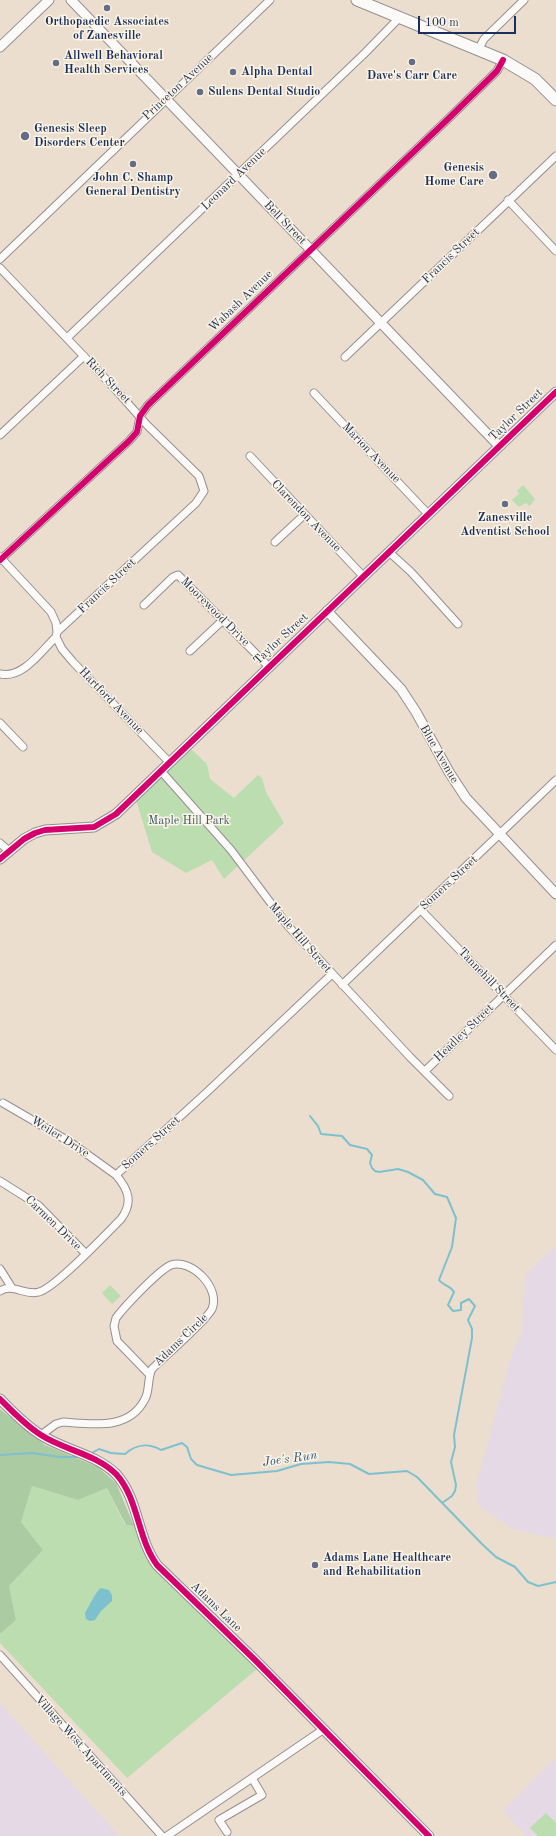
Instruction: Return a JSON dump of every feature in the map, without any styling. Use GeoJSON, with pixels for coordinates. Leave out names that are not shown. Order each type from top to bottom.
{"type":"FeatureCollection","features":[{"type":"Feature","properties":{"kind":"main road"},"geometry":{"type":"LineString","coordinates":[[357,0],[503,60],[535,79],[556,99]]}},
{"type":"Feature","properties":{"kind":"street"},"geometry":{"type":"LineString","coordinates":[[0,47],[49,0]]}},
{"type":"Feature","properties":{"kind":"street","name":"Bell Street"},"geometry":{"type":"LineString","coordinates":[[71,0],[499,446]]}},
{"type":"Feature","properties":{"kind":"street","name":"Princeton Avenue"},"geometry":{"type":"LineString","coordinates":[[0,259],[270,0]]}},
{"type":"Feature","properties":{"kind":"street"},"geometry":{"type":"LineString","coordinates":[[478,50],[484,39],[524,0]]}},
{"type":"Feature","properties":{"kind":"street","name":"Leonard Avenue"},"geometry":{"type":"LineString","coordinates":[[68,338],[360,58],[400,17]]}},
{"type":"Feature","properties":{"kind":"street","name":"Wabash Avenue"},"geometry":{"type":"LineString","coordinates":[[1,559],[129,441],[137,432],[140,416],[148,405],[448,119],[497,71],[503,60]]}},
{"type":"Feature","properties":{"kind":"street","name":"Francis Street"},"geometry":{"type":"LineString","coordinates":[[345,357],[508,200],[556,156]]}},
{"type":"Feature","properties":{"kind":"street"},"geometry":{"type":"LineString","coordinates":[[508,200],[556,251]]}},
{"type":"Feature","properties":{"kind":"street","name":"Rich Street"},"geometry":{"type":"LineString","coordinates":[[0,268],[68,338],[140,416],[200,476],[204,491],[200,499]]}},
{"type":"Feature","properties":{"kind":"street"},"geometry":{"type":"LineString","coordinates":[[0,435],[84,356]]}},
{"type":"Feature","properties":{"kind":"street","name":"Taylor Street"},"geometry":{"type":"LineString","coordinates":[[0,859],[35,833],[57,829],[86,828],[101,824],[116,814],[268,666],[556,392]]}},
{"type":"Feature","properties":{"kind":"street","name":"Marion Avenue"},"geometry":{"type":"LineString","coordinates":[[314,393],[428,514]]}},
{"type":"Feature","properties":{"kind":"street","name":"Clarendon Avenue"},"geometry":{"type":"LineString","coordinates":[[250,456],[363,576]]}},
{"type":"Feature","properties":{"kind":"street","name":"Francis Street"},"geometry":{"type":"LineString","coordinates":[[0,674],[15,674],[20,671],[56,634],[200,499]]}},
{"type":"Feature","properties":{"kind":"street"},"geometry":{"type":"LineString","coordinates":[[275,542],[304,515]]}},
{"type":"Feature","properties":{"kind":"street"},"geometry":{"type":"LineString","coordinates":[[389,552],[411,572],[458,624]]}},
{"type":"Feature","properties":{"kind":"street","name":"Hartford Avenue"},"geometry":{"type":"LineString","coordinates":[[1,559],[51,612],[56,623],[56,634],[62,649],[170,763]]}},
{"type":"Feature","properties":{"kind":"street","name":"Moorewood Drive"},"geometry":{"type":"LineString","coordinates":[[144,605],[173,577],[178,575],[268,666]]}},
{"type":"Feature","properties":{"kind":"street","name":"Blue Avenue"},"geometry":{"type":"LineString","coordinates":[[327,611],[401,689],[416,712],[456,784],[476,809],[556,894]]}},
{"type":"Feature","properties":{"kind":"street"},"geometry":{"type":"LineString","coordinates":[[190,651],[223,620]]}},
{"type":"Feature","properties":{"kind":"street"},"geometry":{"type":"LineString","coordinates":[[0,723],[23,747]]}},
{"type":"Feature","properties":{"kind":"street","name":"Maple Hill Street"},"geometry":{"type":"LineString","coordinates":[[160,772],[231,850],[288,926],[342,985],[449,1096]]}},
{"type":"Feature","properties":{"kind":"street","name":"Somers Street"},"geometry":{"type":"LineString","coordinates":[[342,985],[556,780]]}},
{"type":"Feature","properties":{"kind":"street"},"geometry":{"type":"LineString","coordinates":[[0,842],[9,852]]}},
{"type":"Feature","properties":{"kind":"street","name":"Tannehill Street"},"geometry":{"type":"LineString","coordinates":[[421,910],[556,1050]]}},
{"type":"Feature","properties":{"kind":"street","name":"Headley Street"},"geometry":{"type":"LineString","coordinates":[[425,1071],[556,945]]}},
{"type":"Feature","properties":{"kind":"street","name":"Somers Street"},"geometry":{"type":"LineString","coordinates":[[0,1291],[12,1288],[32,1293],[45,1290],[57,1281],[121,1220],[129,1207],[127,1192],[122,1182],[116,1175],[207,1092],[332,974]]}},
{"type":"Feature","properties":{"kind":"street","name":"Weiler Drive"},"geometry":{"type":"LineString","coordinates":[[3,1103],[70,1142],[116,1175]]}},
{"type":"Feature","properties":{"kind":"street","name":"Carmen Drive"},"geometry":{"type":"LineString","coordinates":[[0,1181],[23,1194],[38,1205],[85,1253]]}},
{"type":"Feature","properties":{"kind":"street","name":"Adams Circle"},"geometry":{"type":"LineString","coordinates":[[41,1435],[56,1424],[63,1422],[117,1423],[124,1420],[144,1400],[148,1391],[149,1374],[152,1369],[203,1320],[212,1310],[214,1305],[213,1292],[210,1285],[192,1268],[186,1265],[178,1264],[164,1270],[116,1318],[114,1326],[117,1341],[149,1374]]}},
{"type":"Feature","properties":{"kind":"street"},"geometry":{"type":"LineString","coordinates":[[0,1270],[12,1288]]}},
{"type":"Feature","properties":{"kind":"street","name":"Adams Lane"},"geometry":{"type":"LineString","coordinates":[[0,1399],[20,1419],[41,1435],[89,1457],[110,1469],[123,1483],[131,1499],[148,1549],[157,1565],[429,1836]]}},
{"type":"Feature","properties":{"kind":"street","name":"Village West Apartments"},"geometry":{"type":"LineString","coordinates":[[0,1655],[162,1836]]}},
{"type":"Feature","properties":{"kind":"street"},"geometry":{"type":"LineString","coordinates":[[167,1836],[324,1730]]}},
{"type":"Feature","properties":{"kind":"street"},"geometry":{"type":"LineString","coordinates":[[226,1832],[219,1820],[262,1795],[252,1778]]}},
{"type":"Feature","properties":{"kind":"shaded area"},"geometry":{"type":"Polygon","coordinates":[[[556,1245],[556,1539],[513,1529],[478,1505],[476,1486],[514,1347],[522,1332],[525,1275],[556,1245]]]}},
{"type":"Feature","properties":{"kind":"shaded area"},"geometry":{"type":"Polygon","coordinates":[[[0,1703],[119,1836],[0,1836],[0,1703]]]}},
{"type":"Feature","properties":{"kind":"shaded area"},"geometry":{"type":"Polygon","coordinates":[[[556,1757],[556,1836],[527,1836],[503,1811],[556,1757]]]}},
{"type":"Feature","properties":{"kind":"green space"},"geometry":{"type":"Polygon","coordinates":[[[523,485],[535,499],[530,506],[526,503],[519,507],[512,500],[519,494],[517,491],[523,485]]]}},
{"type":"Feature","properties":{"kind":"green space","name":"Maple Hill Park"},"geometry":{"type":"Polygon","coordinates":[[[190,748],[207,764],[210,779],[234,798],[258,775],[262,778],[266,792],[284,823],[224,879],[212,860],[186,873],[152,852],[136,800],[190,748]]]}},
{"type":"Feature","properties":{"kind":"green space"},"geometry":{"type":"Polygon","coordinates":[[[110,1285],[121,1296],[112,1304],[102,1293],[110,1285]]]}},
{"type":"Feature","properties":{"kind":"green space"},"geometry":{"type":"Polygon","coordinates":[[[0,1409],[45,1445],[98,1467],[116,1483],[134,1526],[126,1525],[107,1488],[78,1500],[32,1486],[21,1522],[43,1550],[9,1586],[16,1620],[0,1634],[0,1409]]]}},
{"type":"Feature","properties":{"kind":"green space"},"geometry":{"type":"Polygon","coordinates":[[[32,1486],[78,1500],[107,1488],[125,1525],[134,1526],[143,1552],[153,1568],[257,1669],[127,1778],[0,1643],[0,1634],[16,1620],[9,1586],[43,1550],[21,1522],[32,1486]]]}},
{"type":"Feature","properties":{"kind":"green space"},"geometry":{"type":"Polygon","coordinates":[[[546,1813],[556,1823],[556,1836],[538,1836],[530,1828],[546,1813]]]}},
{"type":"Feature","properties":{"kind":"water"},"geometry":{"type":"Polygon","coordinates":[[[101,1588],[109,1590],[112,1595],[112,1601],[101,1611],[95,1620],[90,1621],[86,1619],[85,1613],[94,1596],[101,1588]]]}},
{"type":"Feature","properties":{"kind":"waterway"},"geometry":{"type":"LineString","coordinates":[[310,1116],[318,1126],[321,1134],[342,1136],[350,1145],[367,1149],[372,1155],[370,1163],[375,1171],[379,1172],[398,1169],[408,1172],[423,1180],[435,1194],[447,1197],[456,1218],[452,1247],[439,1280],[451,1288],[454,1292],[448,1305],[453,1311],[461,1310],[461,1303],[469,1299],[475,1306],[468,1320],[472,1329],[472,1338],[454,1435],[455,1447],[451,1462],[456,1485],[455,1491],[452,1496],[442,1503]]}},
{"type":"Feature","properties":{"kind":"waterway","name":"Joe's Run"},"geometry":{"type":"LineString","coordinates":[[90,1454],[99,1449],[111,1453],[125,1454],[138,1446],[152,1446],[161,1450],[182,1443],[187,1447],[191,1459],[197,1465],[231,1475],[277,1471],[301,1464],[329,1462],[350,1464],[369,1474],[407,1471],[417,1477],[496,1557],[515,1567],[528,1582],[538,1586],[556,1582]]}},
{"type":"Feature","properties":{"kind":"waterway","name":"Joe's Run"},"geometry":{"type":"LineString","coordinates":[[0,1455],[32,1453],[60,1457],[80,1457]]}},
{"type":"Feature","properties":{"kind":"cycle path"},"geometry":{"type":"LineString","coordinates":[[0,560],[129,441],[137,432],[140,416],[148,405],[448,119],[497,71],[503,60]]}},
{"type":"Feature","properties":{"kind":"cycle path"},"geometry":{"type":"LineString","coordinates":[[0,859],[24,839],[35,833],[45,830],[94,827],[116,814],[556,392]]}},
{"type":"Feature","properties":{"kind":"cycle path"},"geometry":{"type":"LineString","coordinates":[[0,1399],[24,1423],[41,1435],[60,1445],[90,1457],[108,1467],[116,1474],[124,1484],[129,1495],[145,1543],[157,1565],[255,1660],[429,1836]]}},
{"type":"Feature","properties":{"kind":"place","name":"Orthopaedic Associates of Zanesville"},"geometry":{"type":"Point","coordinates":[107,8]}},
{"type":"Feature","properties":{"kind":"place","name":"Dave's Carr Care"},"geometry":{"type":"Point","coordinates":[412,62]}},
{"type":"Feature","properties":{"kind":"place","name":"Allwell Behavioral Health Services"},"geometry":{"type":"Point","coordinates":[56,63]}},
{"type":"Feature","properties":{"kind":"place","name":"Alpha Dental"},"geometry":{"type":"Point","coordinates":[233,72]}},
{"type":"Feature","properties":{"kind":"place","name":"Sulens Dental Studio"},"geometry":{"type":"Point","coordinates":[200,92]}},
{"type":"Feature","properties":{"kind":"place","name":"Genesis Sleep Disorders Center"},"geometry":{"type":"Point","coordinates":[25,136]}},
{"type":"Feature","properties":{"kind":"place","name":"John C. Shamp General Dentistry"},"geometry":{"type":"Point","coordinates":[133,164]}},
{"type":"Feature","properties":{"kind":"place","name":"Genesis Home Care"},"geometry":{"type":"Point","coordinates":[493,175]}},
{"type":"Feature","properties":{"kind":"place","name":"Zanesville Adventist School"},"geometry":{"type":"Point","coordinates":[505,504]}},
{"type":"Feature","properties":{"kind":"place","name":"Adams Lane Healthcare and Rehabilitation"},"geometry":{"type":"Point","coordinates":[315,1565]}}]}
